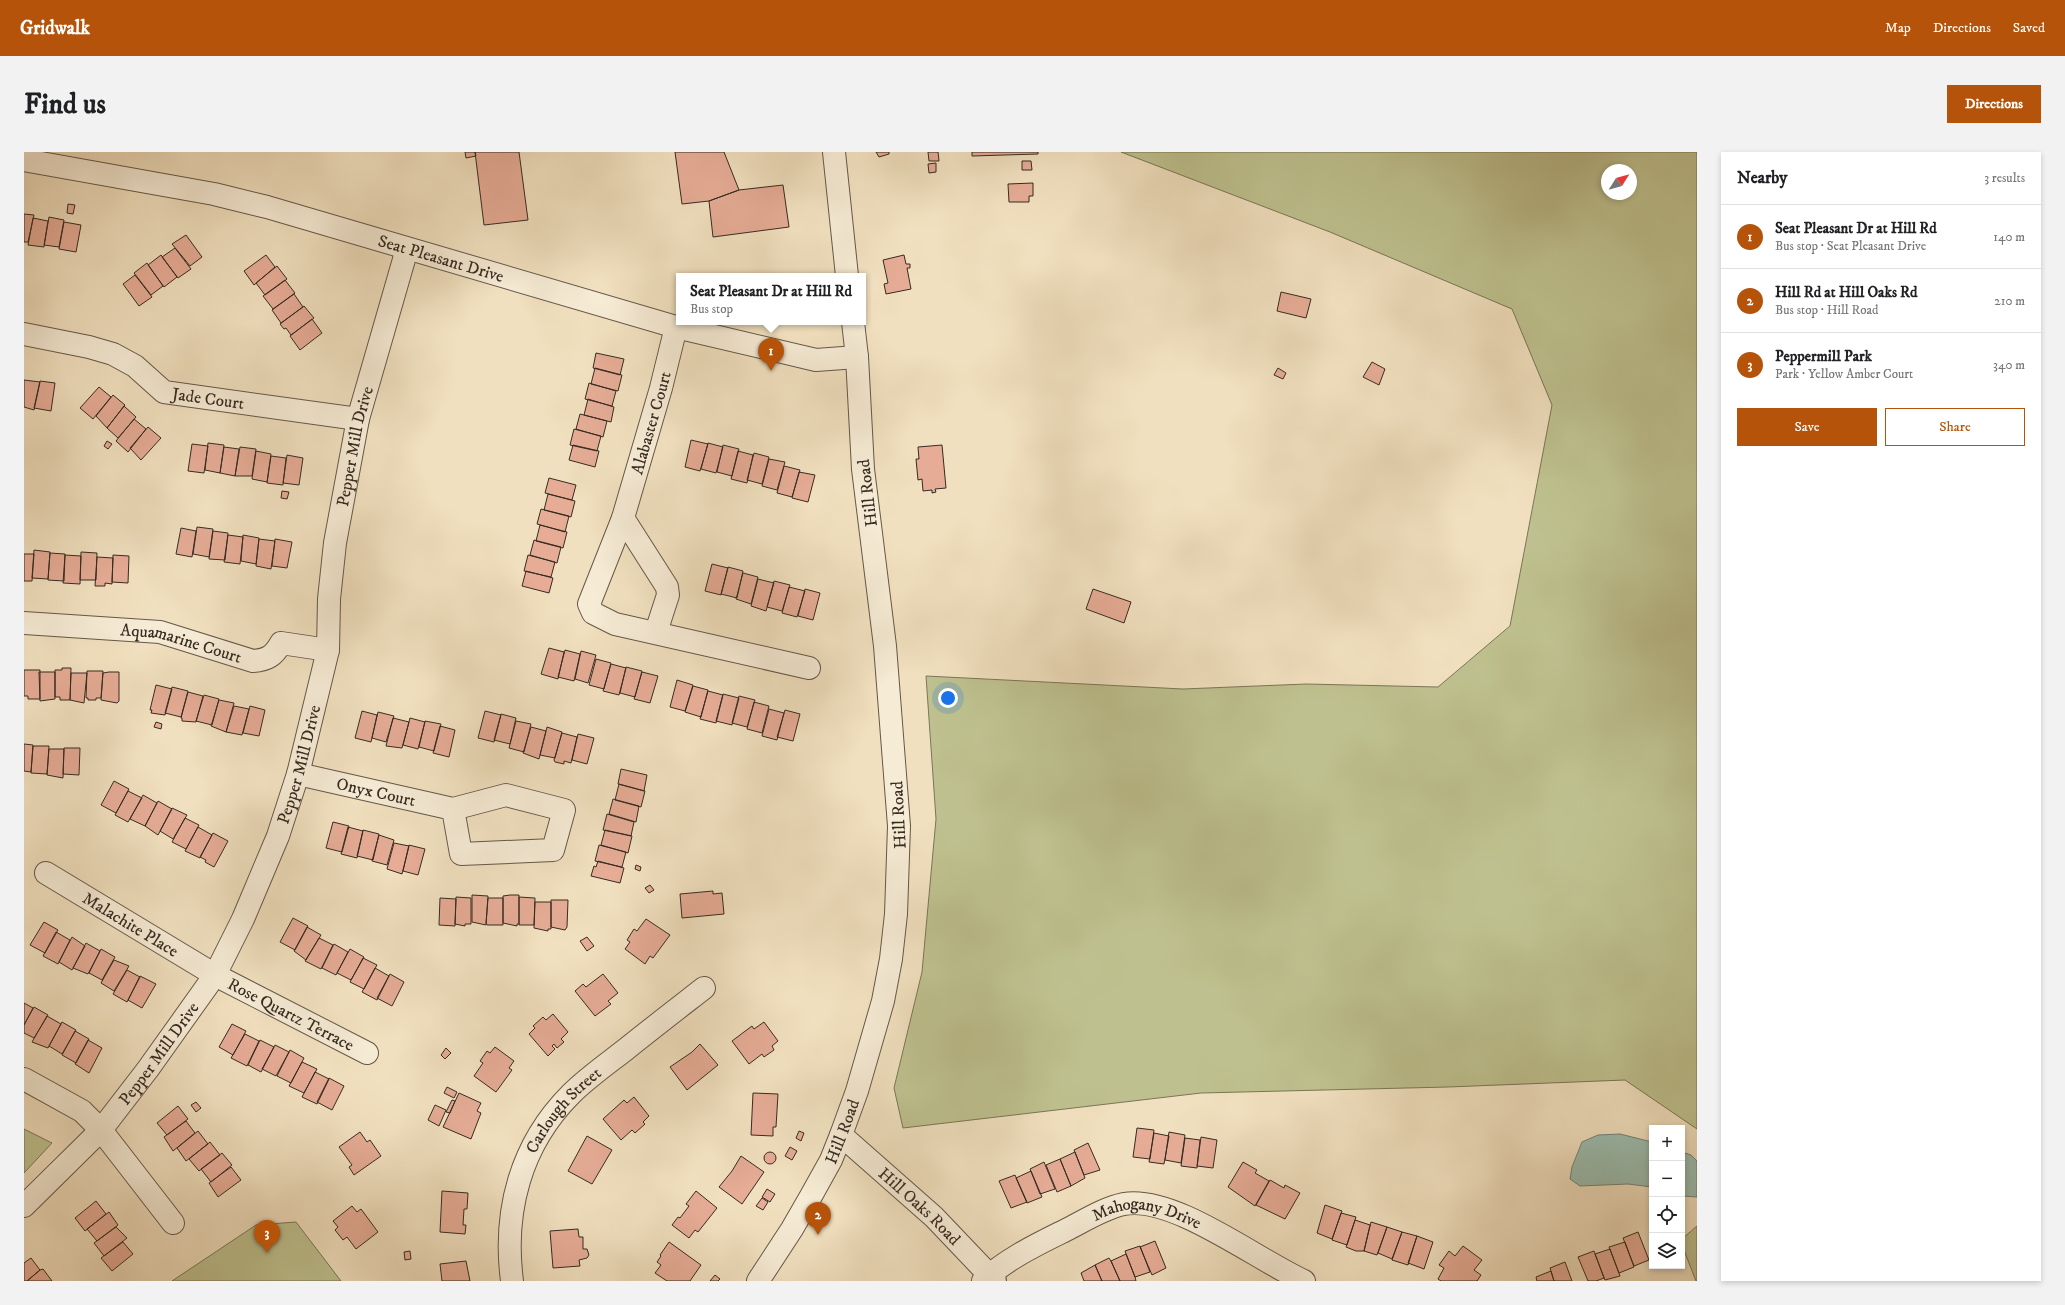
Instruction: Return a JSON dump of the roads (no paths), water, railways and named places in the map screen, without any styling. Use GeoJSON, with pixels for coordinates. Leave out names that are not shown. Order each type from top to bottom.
{"type":"FeatureCollection","features":[{"type":"Feature","properties":{"kind":"street"},"geometry":{"type":"LineString","coordinates":[[834,152],[848,273]]}},
{"type":"Feature","properties":{"kind":"street","name":"Seat Pleasant Drive"},"geometry":{"type":"LineString","coordinates":[[24,160],[214,194],[298,215],[407,249],[676,327],[816,360],[857,357]]}},
{"type":"Feature","properties":{"kind":"street","name":"Pepper Mill Drive"},"geometry":{"type":"LineString","coordinates":[[24,1206],[101,1130],[148,1069],[180,1022],[215,975],[243,919],[275,843],[298,774],[328,650],[329,599],[335,543],[358,419],[407,249]]}},
{"type":"Feature","properties":{"kind":"street","name":"Hill Road"},"geometry":{"type":"LineString","coordinates":[[758,1281],[792,1229],[811,1196],[831,1160],[841,1135],[859,1084],[883,1001],[894,929],[900,861],[900,826],[887,661],[863,469],[857,357],[853,325]]}},
{"type":"Feature","properties":{"kind":"street","name":"Alabaster Court"},"geometry":{"type":"LineString","coordinates":[[676,327],[661,388],[623,518],[589,604],[593,613],[615,624],[656,632],[809,668]]}},
{"type":"Feature","properties":{"kind":"street","name":"Jade Court"},"geometry":{"type":"LineString","coordinates":[[24,334],[89,347],[113,354],[135,366],[164,392],[358,419]]}},
{"type":"Feature","properties":{"kind":"street"},"geometry":{"type":"LineString","coordinates":[[623,518],[667,587],[668,595],[656,632]]}},
{"type":"Feature","properties":{"kind":"street","name":"Aquamarine Court"},"geometry":{"type":"LineString","coordinates":[[24,623],[160,632],[253,661],[266,660],[276,652],[281,643],[328,650]]}},
{"type":"Feature","properties":{"kind":"street","name":"Onyx Court"},"geometry":{"type":"LineString","coordinates":[[298,774],[453,809],[506,795],[564,810],[553,850],[461,854],[453,809]]}},
{"type":"Feature","properties":{"kind":"street","name":"Malachite Place"},"geometry":{"type":"LineString","coordinates":[[46,873],[215,975]]}},
{"type":"Feature","properties":{"kind":"street","name":"Rose Quartz Terrace"},"geometry":{"type":"LineString","coordinates":[[215,975],[367,1053]]}},
{"type":"Feature","properties":{"kind":"street","name":"Carlough Street"},"geometry":{"type":"LineString","coordinates":[[512,1281],[509,1248],[509,1222],[518,1184],[527,1157],[551,1116],[571,1094],[704,988]]}},
{"type":"Feature","properties":{"kind":"street"},"geometry":{"type":"LineString","coordinates":[[24,1079],[82,1111],[101,1130],[173,1223]]}},
{"type":"Feature","properties":{"kind":"street","name":"Hill Oaks Road"},"geometry":{"type":"LineString","coordinates":[[841,1135],[934,1217],[989,1279]]}},
{"type":"Feature","properties":{"kind":"street","name":"Mahogany Drive"},"geometry":{"type":"LineString","coordinates":[[989,1279],[1027,1250],[1115,1207],[1132,1204],[1152,1205],[1169,1210],[1209,1229],[1304,1281]]}},
{"type":"Feature","properties":{"kind":"place","name":"Seat Pleasant Dr at Hill Rd"},"geometry":{"type":"Point","coordinates":[771,371]}},
{"type":"Feature","properties":{"kind":"place","name":"Hill Rd at Hill Oaks Rd"},"geometry":{"type":"Point","coordinates":[818,1235]}},
{"type":"Feature","properties":{"kind":"place","name":"Peppermill Park"},"geometry":{"type":"Point","coordinates":[267,1253]}}]}
